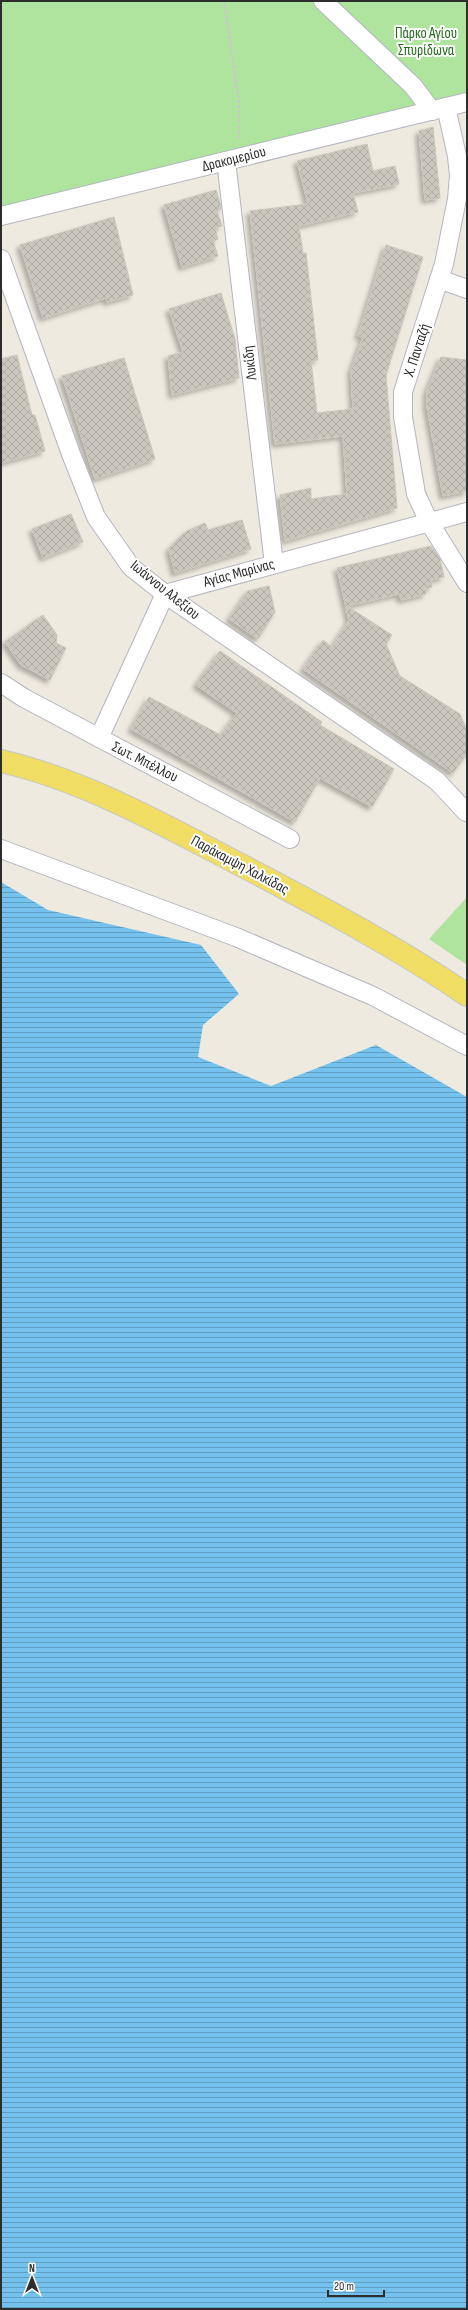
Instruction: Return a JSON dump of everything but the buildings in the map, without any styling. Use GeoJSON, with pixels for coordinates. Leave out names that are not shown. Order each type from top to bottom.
{"type":"FeatureCollection","features":[{"type":"Feature","properties":{"kind":"main road","name":"Παράκαμψη Χαλκίδας"},"geometry":{"type":"LineString","coordinates":[[1,761],[32,769],[72,783],[173,830],[418,961],[467,995]]}},
{"type":"Feature","properties":{"kind":"street"},"geometry":{"type":"LineString","coordinates":[[323,1],[439,109]]}},
{"type":"Feature","properties":{"kind":"street","name":"Δρακομερίου"},"geometry":{"type":"LineString","coordinates":[[1,216],[467,102]]}},
{"type":"Feature","properties":{"kind":"street","name":"Χ. Πανταζή"},"geometry":{"type":"LineString","coordinates":[[439,109],[457,156],[459,176],[457,199],[439,279],[403,392],[403,417],[416,494],[429,522],[467,583]]}},
{"type":"Feature","properties":{"kind":"street","name":"Λυκίδη"},"geometry":{"type":"LineString","coordinates":[[232,160],[274,564]]}},
{"type":"Feature","properties":{"kind":"street","name":"Ιωάννου Αλεξίου"},"geometry":{"type":"LineString","coordinates":[[1,259],[71,454],[96,517],[131,567],[165,594],[437,781],[466,812]]}},
{"type":"Feature","properties":{"kind":"street"},"geometry":{"type":"LineString","coordinates":[[439,279],[467,289]]}},
{"type":"Feature","properties":{"kind":"street","name":"Αγίας Μαρίνας"},"geometry":{"type":"LineString","coordinates":[[165,594],[467,512]]}},
{"type":"Feature","properties":{"kind":"street"},"geometry":{"type":"LineString","coordinates":[[99,738],[165,594]]}},
{"type":"Feature","properties":{"kind":"street","name":"Σωτ. Μπέλλου"},"geometry":{"type":"LineString","coordinates":[[1,683],[24,698],[290,839]]}},
{"type":"Feature","properties":{"kind":"street"},"geometry":{"type":"LineString","coordinates":[[1,849],[236,937],[373,996],[467,1046]]}},
{"type":"Feature","properties":{"kind":"path"},"geometry":{"type":"LineString","coordinates":[[224,1],[239,102],[232,160]]}},
{"type":"Feature","properties":{"kind":"green space","name":"Πάρκο Αγίου Σπυρίδωνα"},"geometry":{"type":"Polygon","coordinates":[[[1,1],[467,1],[467,102],[1,216],[1,1]]]}},
{"type":"Feature","properties":{"kind":"green space"},"geometry":{"type":"Polygon","coordinates":[[[467,897],[467,965],[429,939],[467,897]]]}},
{"type":"Feature","properties":{"kind":"water"},"geometry":{"type":"Polygon","coordinates":[[[1,882],[48,910],[201,945],[239,994],[203,1025],[198,1057],[271,1086],[376,1045],[467,1097],[467,2309],[1,2309],[1,882]]]}}]}
